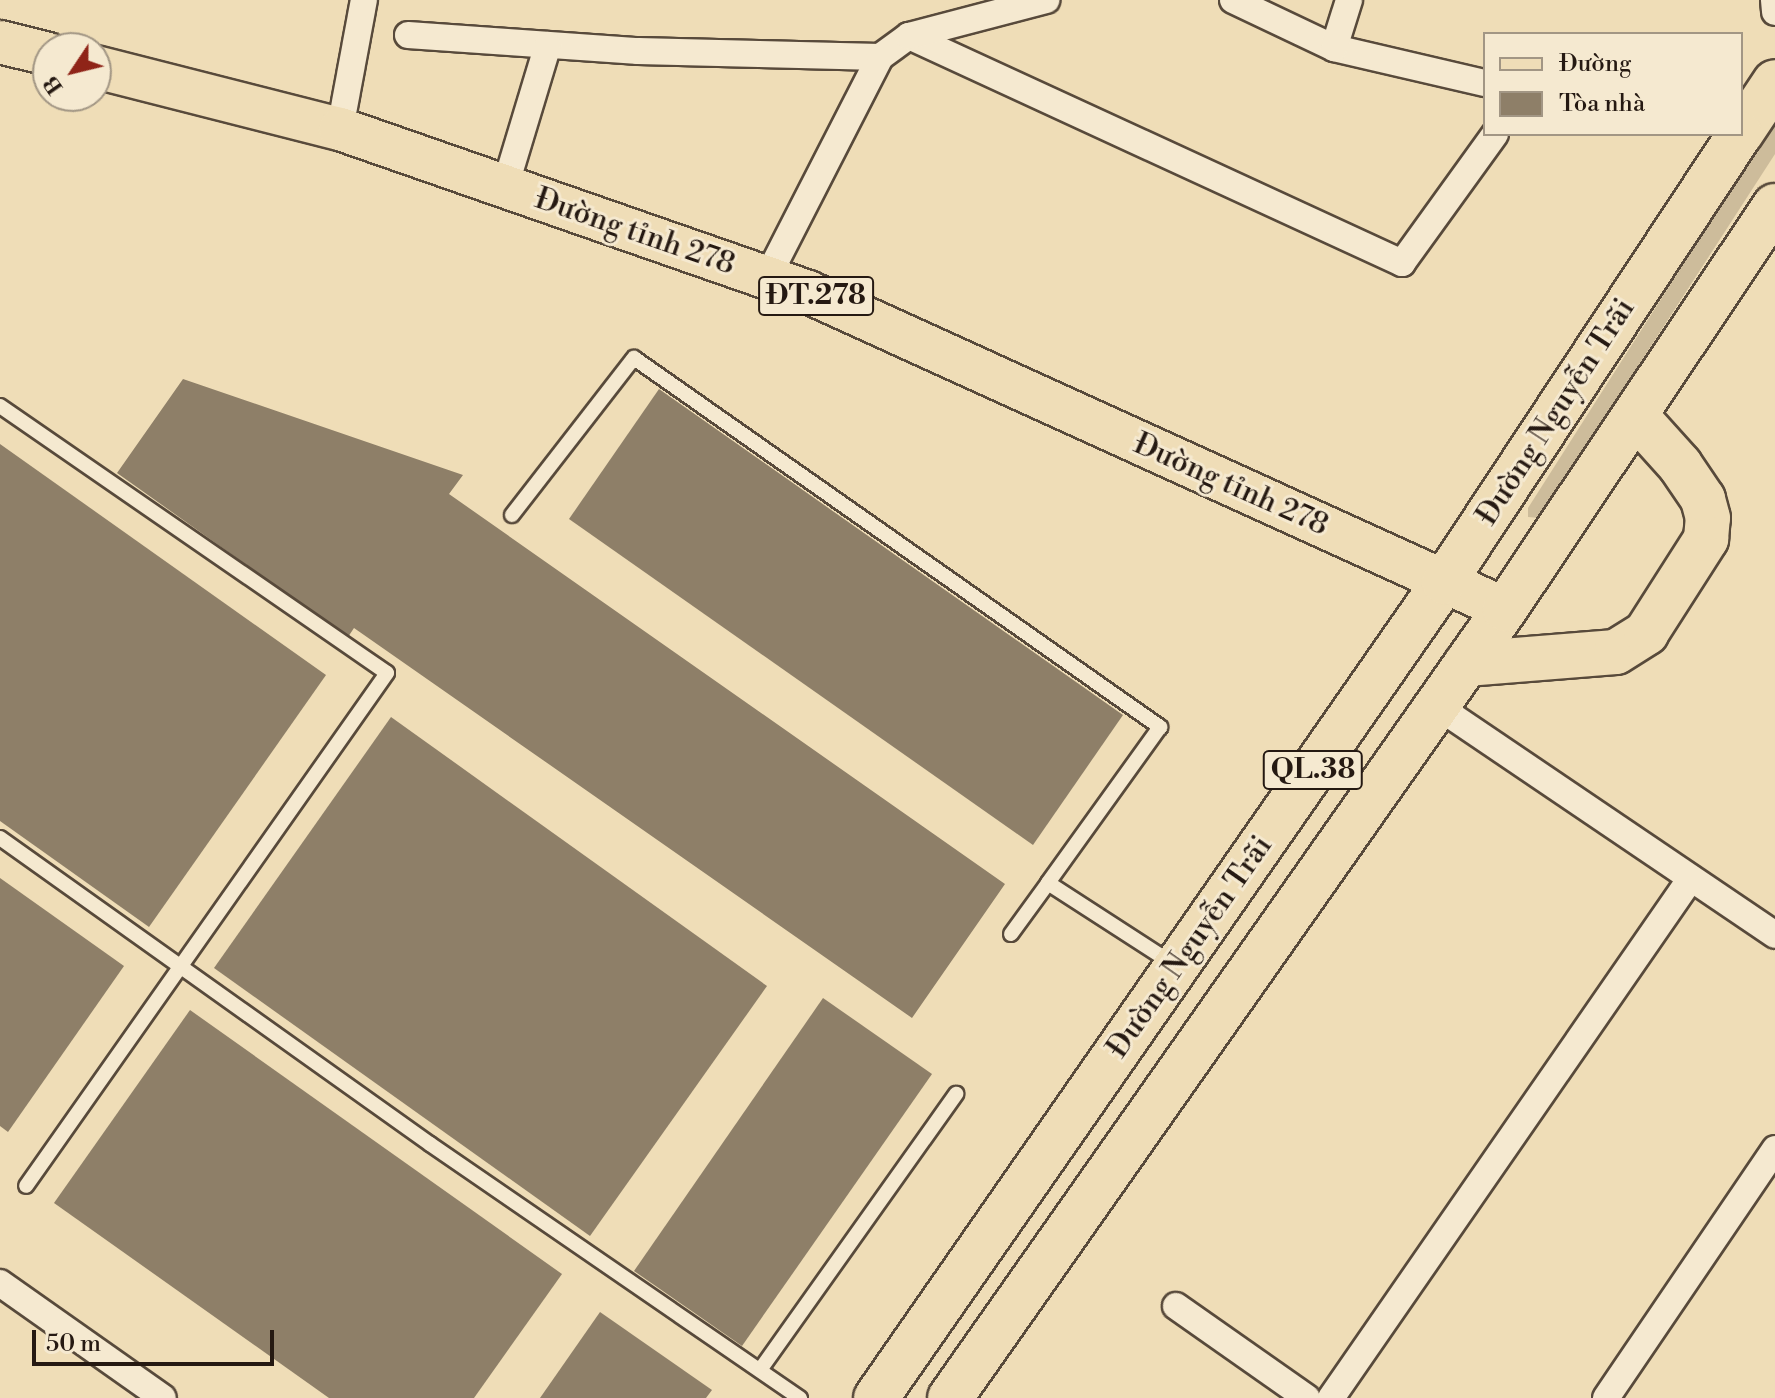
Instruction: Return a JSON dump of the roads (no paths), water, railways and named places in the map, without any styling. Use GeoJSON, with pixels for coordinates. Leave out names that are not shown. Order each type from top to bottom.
{"type":"FeatureCollection","features":[{"type":"Feature","properties":{"kind":"highway","name":"Đường Nguyễn Trãi"},"geometry":{"type":"LineString","coordinates":[[1743,130],[1762,88]]}},
{"type":"Feature","properties":{"kind":"highway","name":"Đường Nguyễn Trãi"},"geometry":{"type":"LineString","coordinates":[[876,1398],[1444,582],[1740,136]]}},
{"type":"Feature","properties":{"kind":"highway","name":"Đường Nguyễn Trãi"},"geometry":{"type":"LineString","coordinates":[[950,1398],[1505,609],[1775,206]]}},
{"type":"Feature","properties":{"kind":"highway"},"geometry":{"type":"LineString","coordinates":[[1466,664],[1616,652],[1646,633],[1706,539],[1708,518],[1703,499],[1680,465],[1635,415]]}},
{"type":"Feature","properties":{"kind":"main road"},"geometry":{"type":"LineString","coordinates":[[0,42],[32,50]]}},
{"type":"Feature","properties":{"kind":"main road","name":"Đường tỉnh 278"},"geometry":{"type":"LineString","coordinates":[[112,71],[340,129],[767,278],[1505,609]]}},
{"type":"Feature","properties":{"kind":"street"},"geometry":{"type":"LineString","coordinates":[[340,129],[364,0]]}},
{"type":"Feature","properties":{"kind":"street"},"geometry":{"type":"LineString","coordinates":[[767,278],[880,57],[909,36],[1046,0]]}},
{"type":"Feature","properties":{"kind":"street"},"geometry":{"type":"LineString","coordinates":[[1233,0],[1334,48],[1483,83]]}},
{"type":"Feature","properties":{"kind":"street"},"geometry":{"type":"LineString","coordinates":[[1334,48],[1349,0]]}},
{"type":"Feature","properties":{"kind":"street"},"geometry":{"type":"LineString","coordinates":[[1774,0],[1775,12]]}},
{"type":"Feature","properties":{"kind":"street"},"geometry":{"type":"LineString","coordinates":[[408,35],[548,45],[880,57]]}},
{"type":"Feature","properties":{"kind":"street"},"geometry":{"type":"LineString","coordinates":[[909,36],[1402,263],[1494,136]]}},
{"type":"Feature","properties":{"kind":"street"},"geometry":{"type":"LineString","coordinates":[[505,187],[548,45]]}},
{"type":"Feature","properties":{"kind":"street"},"geometry":{"type":"LineString","coordinates":[[1437,706],[1775,935]]}},
{"type":"Feature","properties":{"kind":"street"},"geometry":{"type":"LineString","coordinates":[[1331,1398],[1691,878]]}},
{"type":"Feature","properties":{"kind":"street"},"geometry":{"type":"LineString","coordinates":[[1606,1398],[1775,1149]]}},
{"type":"Feature","properties":{"kind":"street"},"geometry":{"type":"LineString","coordinates":[[0,1283],[163,1398]]}},
{"type":"Feature","properties":{"kind":"street"},"geometry":{"type":"LineString","coordinates":[[1176,1306],[1307,1398]]}},
{"type":"Feature","properties":{"kind":"lane"},"geometry":{"type":"LineString","coordinates":[[512,515],[634,358],[1160,727],[1011,934]]}},
{"type":"Feature","properties":{"kind":"lane"},"geometry":{"type":"LineString","coordinates":[[0,406],[387,673],[26,1186]]}},
{"type":"Feature","properties":{"kind":"lane"},"geometry":{"type":"LineString","coordinates":[[0,838],[180,967],[800,1398]]}},
{"type":"Feature","properties":{"kind":"lane"},"geometry":{"type":"LineString","coordinates":[[1048,883],[1176,966]]}},
{"type":"Feature","properties":{"kind":"lane"},"geometry":{"type":"LineString","coordinates":[[760,1370],[956,1094]]}}]}
